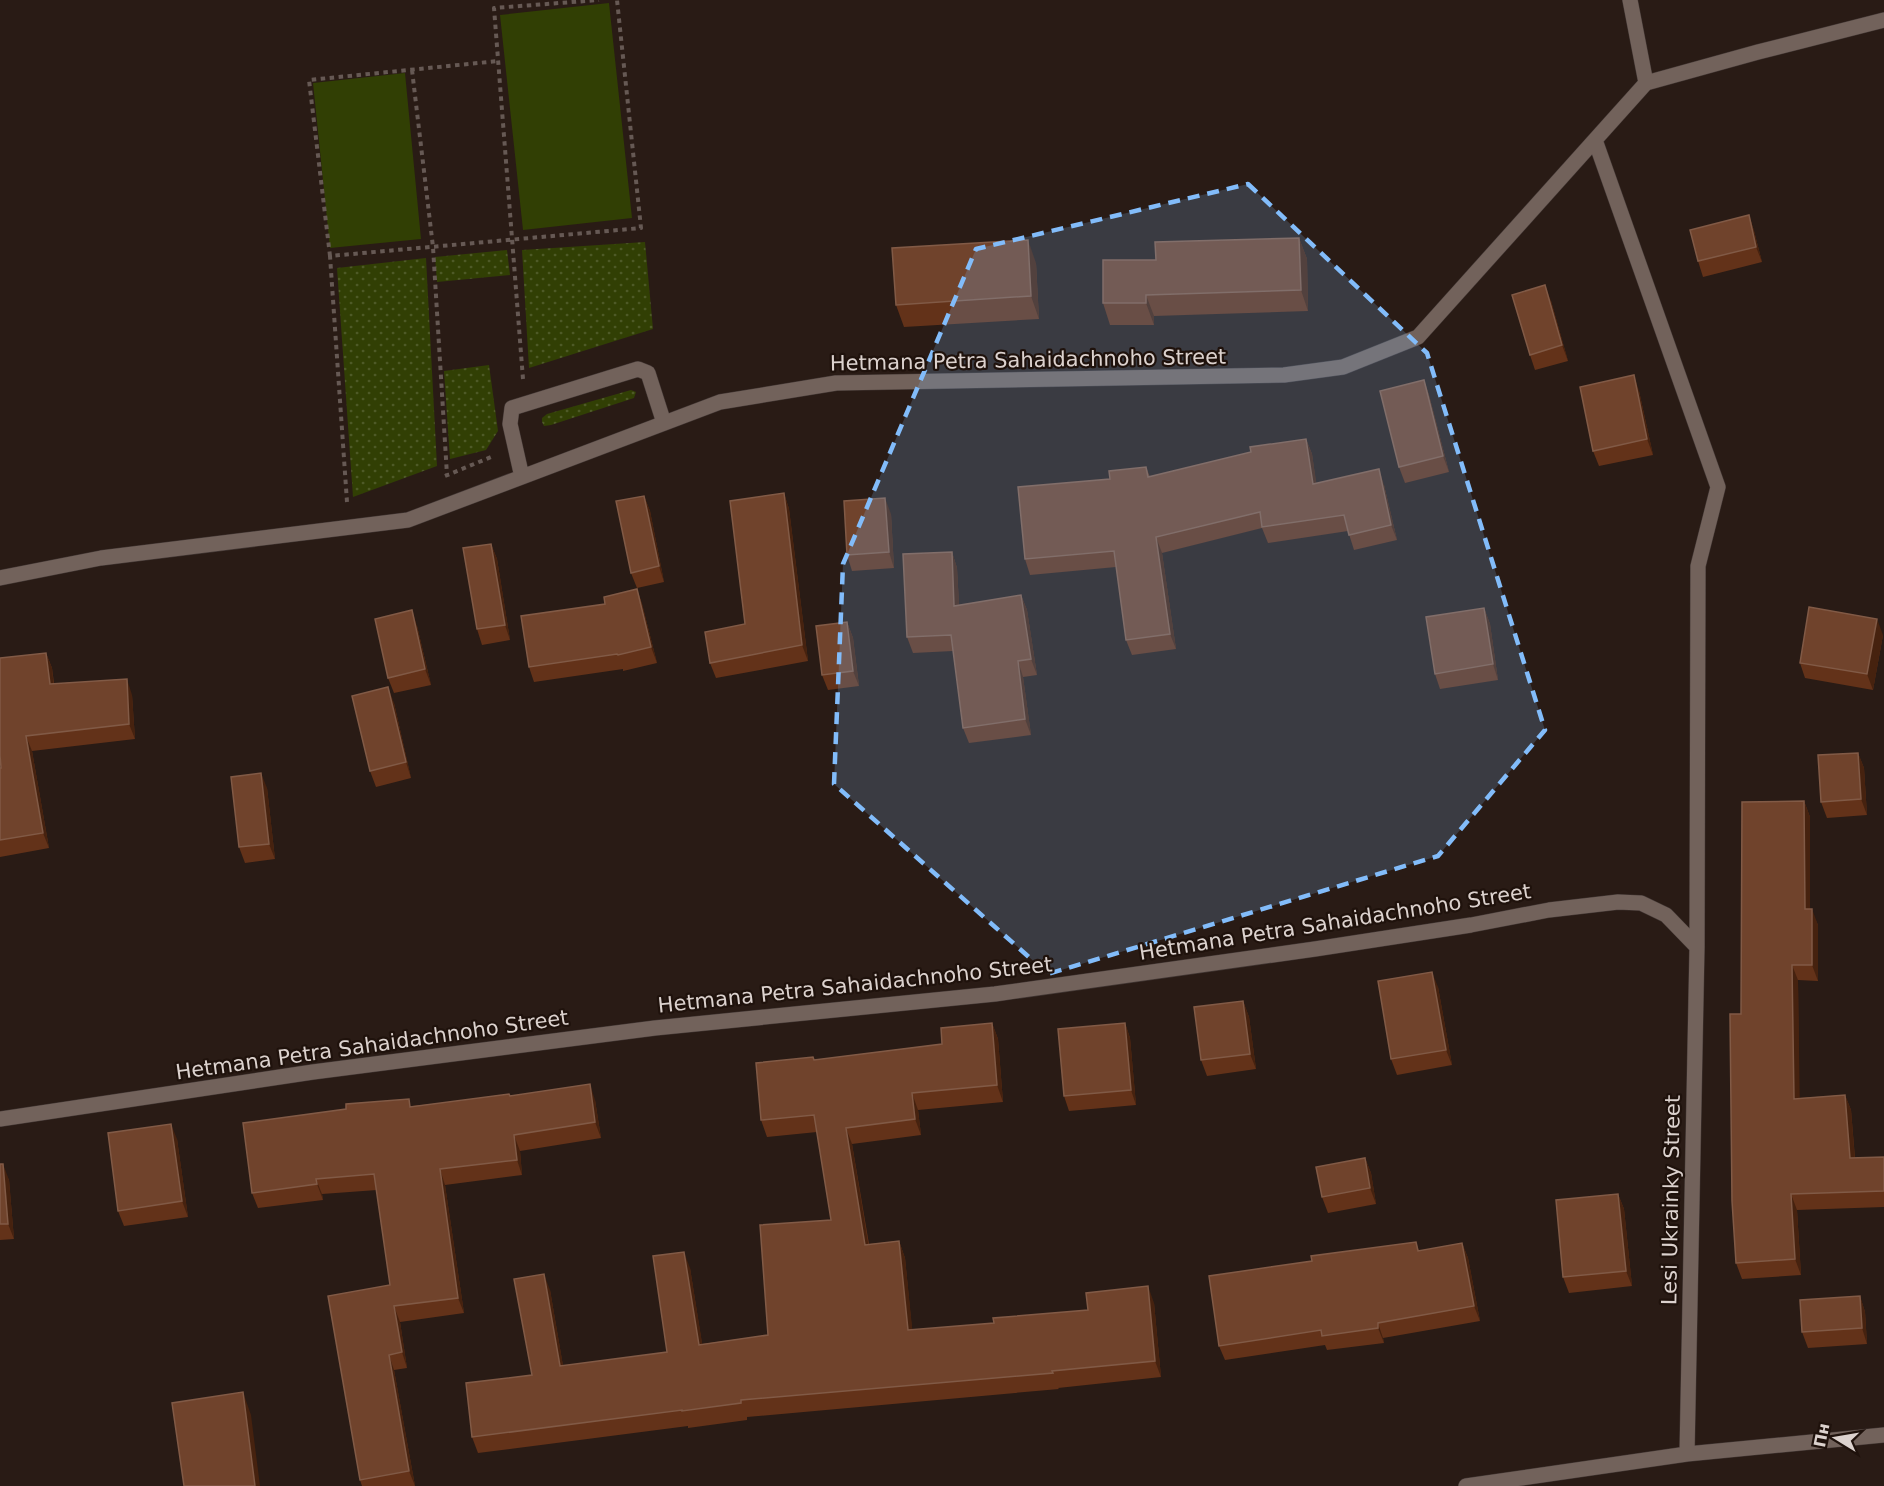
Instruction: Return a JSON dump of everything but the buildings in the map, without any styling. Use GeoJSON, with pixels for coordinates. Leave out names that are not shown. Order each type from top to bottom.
{"type":"FeatureCollection","features":[{"type":"Feature","properties":{"kind":"street"},"geometry":{"type":"LineString","coordinates":[[1630,0],[1646,83],[1884,20]]}},
{"type":"Feature","properties":{"kind":"street","name":"Hetmana Petra Sahaidachnoho Street"},"geometry":{"type":"LineString","coordinates":[[0,578],[101,558],[408,520],[720,402],[836,382],[1284,375],[1342,367],[1418,337],[1646,83]]}},
{"type":"Feature","properties":{"kind":"street","name":"Lesi Ukrainky Street"},"geometry":{"type":"LineString","coordinates":[[1595,141],[1718,487],[1698,566],[1697,947],[1687,1454]]}},
{"type":"Feature","properties":{"kind":"street"},"geometry":{"type":"LineString","coordinates":[[522,477],[510,417],[512,408],[638,369],[648,373],[664,423]]}},
{"type":"Feature","properties":{"kind":"street","name":"Hetmana Petra Sahaidachnoho Street"},"geometry":{"type":"LineString","coordinates":[[0,1119],[313,1072],[655,1028],[995,994],[1315,949],[1472,925],[1549,910],[1618,902],[1641,903],[1666,915],[1697,947]]}},
{"type":"Feature","properties":{"kind":"street"},"geometry":{"type":"LineString","coordinates":[[1466,1486],[1538,1481],[1687,1454],[1884,1435]]}},
{"type":"Feature","properties":{"kind":"path"},"geometry":{"type":"LineString","coordinates":[[525,404],[494,8],[599,0]]}},
{"type":"Feature","properties":{"kind":"path"},"geometry":{"type":"LineString","coordinates":[[330,256],[641,228],[617,0]]}},
{"type":"Feature","properties":{"kind":"path"},"geometry":{"type":"LineString","coordinates":[[347,508],[330,256],[309,80],[498,62]]}},
{"type":"Feature","properties":{"kind":"path"},"geometry":{"type":"LineString","coordinates":[[412,70],[433,247],[447,475]]}},
{"type":"Feature","properties":{"kind":"path"},"geometry":{"type":"LineString","coordinates":[[438,478],[516,449]]}},
{"type":"Feature","properties":{"kind":"highlighted area"},"geometry":{"type":"Polygon","coordinates":[[[1248,184],[1427,353],[1545,730],[1438,856],[1048,974],[834,784],[843,564],[976,249],[1248,184]]]}},
{"type":"Feature","properties":{"kind":"green space"},"geometry":{"type":"Polygon","coordinates":[[[609,3],[632,218],[523,230],[500,15],[609,3]]]}},
{"type":"Feature","properties":{"kind":"green space"},"geometry":{"type":"Polygon","coordinates":[[[405,73],[421,239],[330,248],[313,83],[405,73]]]}},
{"type":"Feature","properties":{"kind":"green space"},"geometry":{"type":"Polygon","coordinates":[[[645,242],[653,329],[529,368],[522,250],[645,242]]]}},
{"type":"Feature","properties":{"kind":"green space"},"geometry":{"type":"Polygon","coordinates":[[[507,250],[510,275],[437,282],[435,257],[507,250]]]}},
{"type":"Feature","properties":{"kind":"green space"},"geometry":{"type":"Polygon","coordinates":[[[426,258],[437,466],[353,497],[337,268],[426,258]]]}},
{"type":"Feature","properties":{"kind":"green space"},"geometry":{"type":"Polygon","coordinates":[[[489,365],[498,431],[486,450],[450,459],[444,371],[489,365]]]}},
{"type":"Feature","properties":{"kind":"green space"},"geometry":{"type":"Polygon","coordinates":[[[631,390],[636,392],[634,398],[551,425],[544,426],[542,422],[542,418],[547,414],[631,390]]]}}]}
